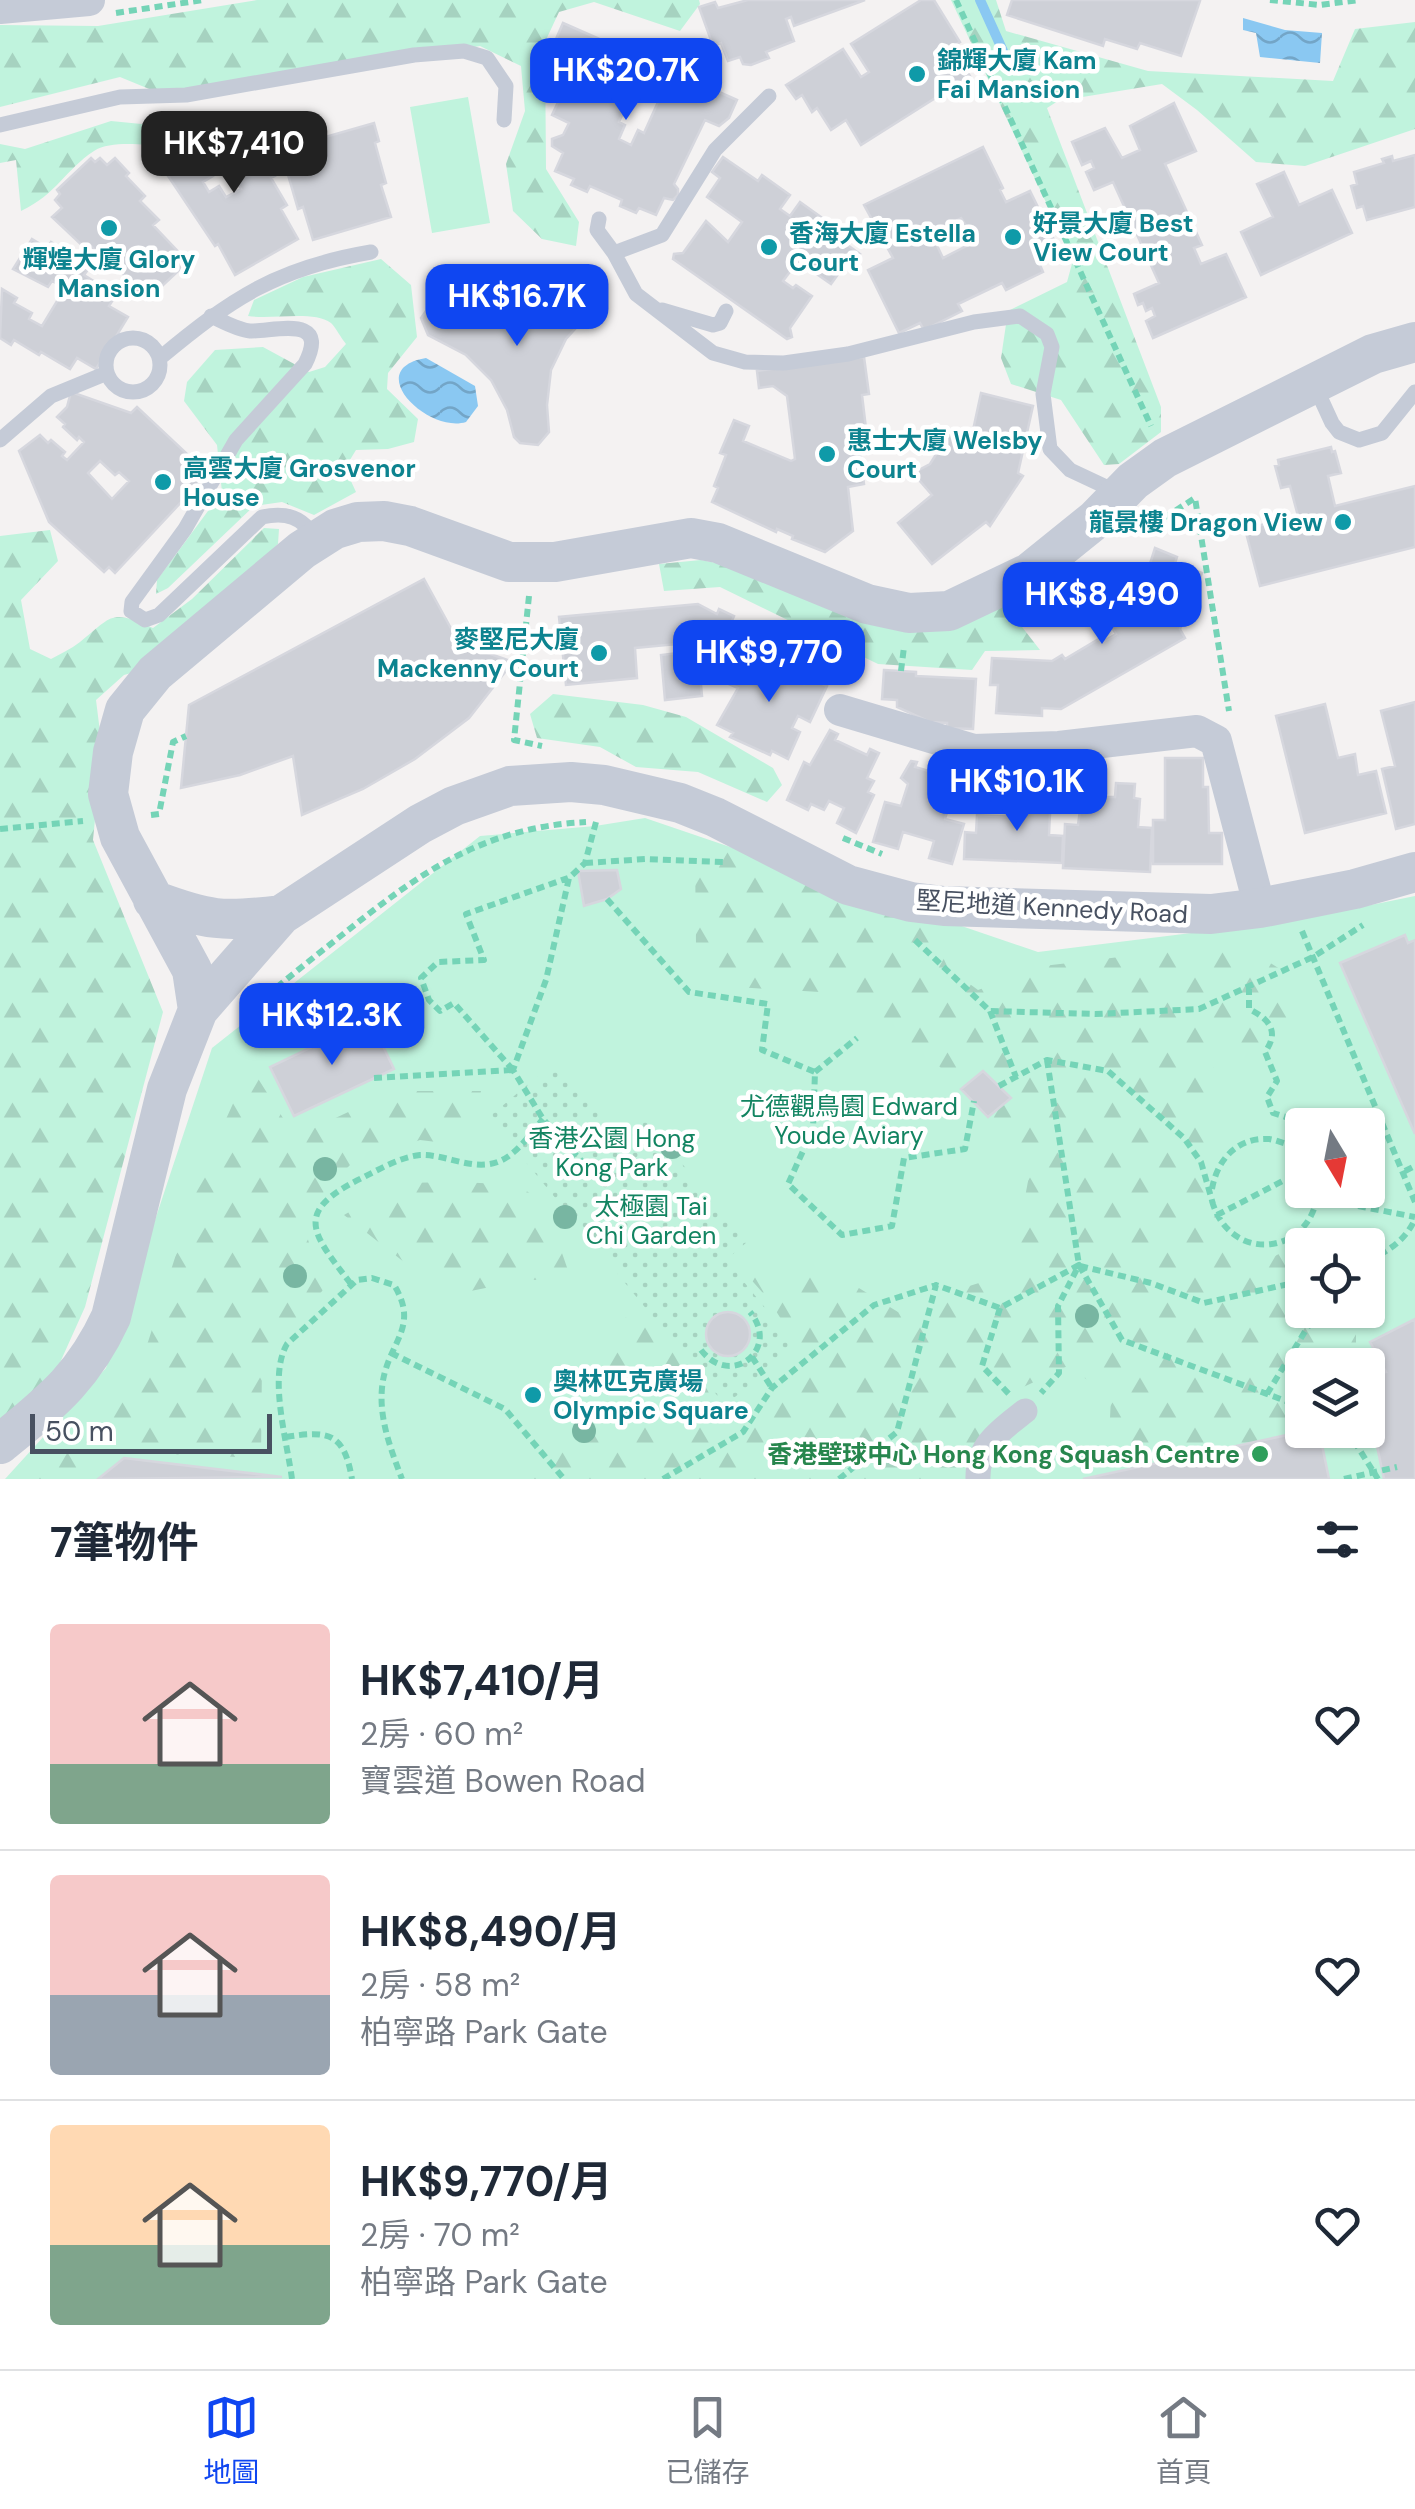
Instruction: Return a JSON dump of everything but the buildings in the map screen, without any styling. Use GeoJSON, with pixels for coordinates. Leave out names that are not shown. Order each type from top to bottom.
{"type":"FeatureCollection","features":[{"type":"Feature","properties":{"kind":"street"},"geometry":{"type":"LineString","coordinates":[[0,8],[89,0]]}},
{"type":"Feature","properties":{"kind":"street"},"geometry":{"type":"LineString","coordinates":[[198,1010],[192,970],[120,838],[108,794],[113,752],[125,710],[156,673],[335,530],[358,522],[384,521],[410,526],[510,562],[555,562],[691,538],[718,543],[867,604],[909,612],[950,612],[1029,573],[1131,496],[1133,480],[1165,458],[1373,354],[1415,342]]}},
{"type":"Feature","properties":{"kind":"street"},"geometry":{"type":"LineString","coordinates":[[840,710],[974,750],[1060,748],[1197,731],[1216,740],[1260,908]]}},
{"type":"Feature","properties":{"kind":"street","name":"堅尼地道 Kennedy Road"},"geometry":{"type":"LineString","coordinates":[[0,1444],[64,1391],[85,1366],[104,1332],[121,1284],[167,1088],[198,1010],[280,915],[454,806],[510,786],[571,782],[604,785],[680,803],[731,824],[848,885],[911,902],[1211,914],[1355,889],[1415,872]]}},
{"type":"Feature","properties":{"kind":"street"},"geometry":{"type":"LineString","coordinates":[[153,900],[202,919],[231,921],[280,915]]}},
{"type":"Feature","properties":{"kind":"street"},"geometry":{"type":"LineString","coordinates":[[978,1479],[989,1440],[1025,1411]]}},
{"type":"Feature","properties":{"kind":"lane"},"geometry":{"type":"LineString","coordinates":[[0,125],[120,97],[186,95],[414,55],[464,52],[487,58],[506,86],[504,120]]}},
{"type":"Feature","properties":{"kind":"lane"},"geometry":{"type":"LineString","coordinates":[[614,252],[662,236],[715,150],[769,96]]}},
{"type":"Feature","properties":{"kind":"lane"},"geometry":{"type":"LineString","coordinates":[[599,219],[596,230],[614,252],[636,294],[712,354],[745,362],[848,354],[974,322],[1020,316],[1047,334],[1052,347],[1043,394],[1050,449],[1070,470],[1131,496]]}},
{"type":"Feature","properties":{"kind":"lane"},"geometry":{"type":"LineString","coordinates":[[160,358],[210,316],[277,276],[330,259],[371,252]]}},
{"type":"Feature","properties":{"kind":"lane"},"geometry":{"type":"LineString","coordinates":[[654,307],[713,325],[720,322],[726,311]]}},
{"type":"Feature","properties":{"kind":"lane"},"geometry":{"type":"LineString","coordinates":[[210,316],[248,331],[300,328],[310,338],[312,352],[236,440],[184,529],[132,602],[131,611],[144,620],[160,615],[262,517],[278,513],[294,517],[308,526],[316,542]]}},
{"type":"Feature","properties":{"kind":"lane"},"geometry":{"type":"LineString","coordinates":[[126,339],[151,344],[160,358],[158,376],[145,390],[127,392],[118,388],[107,373],[108,356],[126,339]]}},
{"type":"Feature","properties":{"kind":"lane"},"geometry":{"type":"LineString","coordinates":[[0,440],[51,396],[107,373]]}},
{"type":"Feature","properties":{"kind":"lane"},"geometry":{"type":"LineString","coordinates":[[1313,382],[1332,423],[1339,432],[1358,440],[1382,434],[1415,392]]}},
{"type":"Feature","properties":{"kind":"path"},"geometry":{"type":"LineString","coordinates":[[956,0],[1159,443]]}},
{"type":"Feature","properties":{"kind":"path"},"geometry":{"type":"LineString","coordinates":[[1270,0],[1320,4],[1359,0]]}},
{"type":"Feature","properties":{"kind":"path"},"geometry":{"type":"LineString","coordinates":[[1131,496],[1153,525],[1195,498],[1234,729]]}},
{"type":"Feature","properties":{"kind":"path"},"geometry":{"type":"LineString","coordinates":[[544,590],[526,590],[514,740],[548,747]]}},
{"type":"Feature","properties":{"kind":"path"},"geometry":{"type":"LineString","coordinates":[[596,822],[586,863],[569,878],[466,914],[484,960],[438,962],[421,978],[429,1000],[440,1011],[454,1003],[514,1070],[542,1119],[598,1179]]}},
{"type":"Feature","properties":{"kind":"path"},"geometry":{"type":"LineString","coordinates":[[238,1021],[383,902],[440,862],[517,832],[615,822]]}},
{"type":"Feature","properties":{"kind":"path"},"geometry":{"type":"LineString","coordinates":[[586,863],[597,870]]}},
{"type":"Feature","properties":{"kind":"path"},"geometry":{"type":"LineString","coordinates":[[514,1070],[546,980],[569,878]]}},
{"type":"Feature","properties":{"kind":"path"},"geometry":{"type":"LineString","coordinates":[[607,900],[689,992],[768,1004],[762,1050],[815,1072]]}},
{"type":"Feature","properties":{"kind":"path"},"geometry":{"type":"LineString","coordinates":[[1369,922],[1313,957],[1415,1202]]}},
{"type":"Feature","properties":{"kind":"path"},"geometry":{"type":"LineString","coordinates":[[1249,986],[1249,1009],[1266,1018],[1273,1035],[1266,1052],[1277,1081],[1267,1098],[1273,1113],[1285,1117]]}},
{"type":"Feature","properties":{"kind":"path"},"geometry":{"type":"LineString","coordinates":[[990,1011],[1016,1077]]}},
{"type":"Feature","properties":{"kind":"path"},"geometry":{"type":"LineString","coordinates":[[857,1038],[815,1072],[813,1130],[788,1184],[842,1236],[892,1226],[904,1158],[965,1149],[974,1100]]}},
{"type":"Feature","properties":{"kind":"path"},"geometry":{"type":"LineString","coordinates":[[1047,1060],[1078,1265],[1122,1340],[1285,1401]]}},
{"type":"Feature","properties":{"kind":"path"},"geometry":{"type":"LineString","coordinates":[[998,1086],[1047,1060],[1108,1071],[1184,1138],[1201,1162],[1217,1215],[1228,1230],[1250,1243],[1286,1241],[1304,1228],[1314,1208]]}},
{"type":"Feature","properties":{"kind":"path"},"geometry":{"type":"LineString","coordinates":[[374,1078],[514,1070]]}},
{"type":"Feature","properties":{"kind":"path"},"geometry":{"type":"LineString","coordinates":[[351,1284],[322,1246],[316,1231],[317,1212],[331,1194],[408,1158],[432,1156],[481,1164],[498,1162],[514,1152],[542,1119]]}},
{"type":"Feature","properties":{"kind":"path"},"geometry":{"type":"LineString","coordinates":[[1213,1204],[1216,1172],[1235,1148],[1262,1139],[1285,1144]]}},
{"type":"Feature","properties":{"kind":"path"},"geometry":{"type":"LineString","coordinates":[[1404,1171],[1415,1166]]}},
{"type":"Feature","properties":{"kind":"path"},"geometry":{"type":"LineString","coordinates":[[1217,1215],[1285,1180]]}},
{"type":"Feature","properties":{"kind":"path"},"geometry":{"type":"LineString","coordinates":[[1367,1208],[1415,1218],[1405,1236],[1385,1252]]}},
{"type":"Feature","properties":{"kind":"path"},"geometry":{"type":"LineString","coordinates":[[1078,1265],[1058,1306],[1059,1373],[1025,1411],[982,1366],[1000,1308],[1078,1265],[1152,1283],[1204,1303],[1285,1285]]}},
{"type":"Feature","properties":{"kind":"path"},"geometry":{"type":"LineString","coordinates":[[292,1479],[278,1381],[282,1353],[351,1284],[379,1279],[394,1285],[405,1302],[404,1322],[382,1382],[381,1405],[402,1479]]}},
{"type":"Feature","properties":{"kind":"path"},"geometry":{"type":"LineString","coordinates":[[663,1479],[677,1476],[743,1432],[772,1388],[874,1305],[936,1285],[1000,1308]]}},
{"type":"Feature","properties":{"kind":"path"},"geometry":{"type":"LineString","coordinates":[[839,1479],[897,1432],[936,1285]]}},
{"type":"Feature","properties":{"kind":"path"},"geometry":{"type":"LineString","coordinates":[[701,1350],[715,1364],[725,1366],[744,1363],[752,1357],[761,1340],[757,1320],[750,1312]]}},
{"type":"Feature","properties":{"kind":"path"},"geometry":{"type":"LineString","coordinates":[[1267,1394],[1307,1328]]}},
{"type":"Feature","properties":{"kind":"path"},"geometry":{"type":"LineString","coordinates":[[391,1353],[505,1409],[564,1479]]}},
{"type":"Feature","properties":{"kind":"path"},"geometry":{"type":"LineString","coordinates":[[752,1357],[772,1388]]}},
{"type":"Feature","properties":{"kind":"path"},"geometry":{"type":"LineString","coordinates":[[286,1437],[312,1433],[332,1437],[345,1452],[352,1479]]}},
{"type":"Feature","properties":{"kind":"path"},"geometry":{"type":"LineString","coordinates":[[1358,1448],[1378,1479]]}},
{"type":"Feature","properties":{"kind":"path"},"geometry":{"type":"LineString","coordinates":[[1344,1479],[1397,1468]]}},
{"type":"Feature","properties":{"kind":"green space"},"geometry":{"type":"Polygon","coordinates":[[[257,0],[699,0],[700,4],[680,31],[594,2],[559,12],[545,42],[546,169],[579,222],[576,246],[542,239],[513,211],[506,164],[525,111],[521,66],[480,46],[176,100],[120,77],[0,107],[0,25],[98,26],[257,0]]]}},
{"type":"Feature","properties":{"kind":"green space"},"geometry":{"type":"Polygon","coordinates":[[[951,0],[996,0],[1006,31],[1148,71],[1333,81],[1355,29],[1415,22],[1415,129],[1305,166],[1256,162],[1162,84],[1058,101],[1047,108],[1161,407],[1161,432],[1119,464],[1104,465],[1061,400],[1011,384],[1001,358],[1008,311],[1067,282],[1073,260],[951,0]]]}},
{"type":"Feature","properties":{"kind":"green space"},"geometry":{"type":"Polygon","coordinates":[[[468,97],[490,223],[432,233],[410,107],[468,97]]]}},
{"type":"Feature","properties":{"kind":"green space"},"geometry":{"type":"Polygon","coordinates":[[[111,121],[172,127],[164,146],[118,144],[94,151],[44,197],[21,211],[16,160],[0,163],[0,144],[25,149],[111,121]]]}},
{"type":"Feature","properties":{"kind":"green space"},"geometry":{"type":"Polygon","coordinates":[[[381,259],[411,285],[417,337],[388,373],[387,389],[418,419],[414,442],[388,449],[356,450],[345,468],[356,492],[314,515],[282,502],[254,506],[168,588],[156,594],[157,580],[222,492],[217,445],[184,401],[187,382],[215,350],[263,347],[309,372],[325,367],[346,344],[331,323],[303,316],[248,316],[254,300],[303,277],[381,259]]]}},
{"type":"Feature","properties":{"kind":"green space"},"geometry":{"type":"Polygon","coordinates":[[[264,528],[279,529],[278,544],[163,664],[124,675],[96,700],[102,748],[93,840],[163,1012],[85,1307],[54,1376],[0,1420],[0,536],[50,530],[58,561],[21,600],[30,649],[51,659],[113,618],[129,618],[153,628],[192,599],[264,528]]]}},
{"type":"Feature","properties":{"kind":"green space"},"geometry":{"type":"Polygon","coordinates":[[[701,560],[742,568],[859,620],[1004,604],[1040,650],[985,651],[972,670],[878,664],[720,587],[664,591],[659,564],[701,560]]]}},
{"type":"Feature","properties":{"kind":"green space"},"geometry":{"type":"Polygon","coordinates":[[[553,694],[643,705],[686,717],[773,768],[782,785],[767,802],[698,772],[636,767],[600,747],[537,738],[530,714],[553,694]]]}},
{"type":"Feature","properties":{"kind":"green space","name":"香港公園 Hong Kong Park"},"geometry":{"type":"Polygon","coordinates":[[[645,818],[1038,952],[1297,920],[1415,896],[1415,1479],[5,1479],[106,1368],[212,1048],[480,836],[645,818]]]}},
{"type":"Feature","properties":{"kind":"green space"},"geometry":{"type":"Polygon","coordinates":[[[783,841],[918,905],[948,968],[978,990],[1043,966],[1239,943],[1291,976],[1289,1052],[1217,1042],[1200,1178],[1226,1238],[1266,1261],[1285,1251],[1285,1328],[1356,1328],[1356,1348],[1285,1348],[1285,1446],[1202,1467],[1108,1460],[1111,1397],[1068,1366],[998,1399],[969,1479],[524,1479],[553,1467],[586,1364],[634,1308],[670,1307],[717,1398],[770,1402],[812,1368],[769,1300],[747,1275],[823,1266],[898,1312],[1011,1273],[1031,1165],[938,1065],[853,994],[736,987],[696,944],[695,854],[783,841]]]}},
{"type":"Feature","properties":{"kind":"green space","name":"太極園 Tai Chi Garden"},"geometry":{"type":"Polygon","coordinates":[[[556,1061],[620,1139],[645,1119],[747,1242],[726,1260],[797,1347],[725,1405],[489,1117],[556,1061]]]}},
{"type":"Feature","properties":{"kind":"green space"},"geometry":{"type":"Polygon","coordinates":[[[250,1066],[295,1137],[393,1091],[481,1091],[470,1146],[420,1140],[350,1165],[301,1216],[323,1290],[262,1360],[261,1458],[118,1452],[83,1479],[32,1479],[107,1416],[148,1342],[203,1170],[250,1066]]]}},
{"type":"Feature","properties":{"kind":"green space"},"geometry":{"type":"Polygon","coordinates":[[[399,1183],[518,1185],[545,1204],[571,1279],[524,1280],[456,1294],[404,1262],[344,1215],[399,1183]]]}},
{"type":"Feature","properties":{"kind":"water"},"geometry":{"type":"Polygon","coordinates":[[[1243,18],[1285,30],[1322,33],[1320,63],[1260,57],[1256,33],[1243,30],[1243,18]]]}},
{"type":"Feature","properties":{"kind":"water"},"geometry":{"type":"Polygon","coordinates":[[[426,358],[475,386],[478,406],[466,422],[435,419],[407,399],[399,374],[407,364],[426,358]]]}},
{"type":"Feature","properties":{"kind":"waterway"},"geometry":{"type":"LineString","coordinates":[[980,0],[1003,51]]}},
{"type":"Feature","properties":{"kind":"place","name":"錦輝大廈 Kam Fai Mansion"},"geometry":{"type":"Point","coordinates":[917,74]}},
{"type":"Feature","properties":{"kind":"place","name":"輝煌大廈 Glory Mansion"},"geometry":{"type":"Point","coordinates":[109,228]}},
{"type":"Feature","properties":{"kind":"place","name":"好景大廈 Best View Court"},"geometry":{"type":"Point","coordinates":[1013,237]}},
{"type":"Feature","properties":{"kind":"place","name":"香海大廈 Estella Court"},"geometry":{"type":"Point","coordinates":[769,247]}},
{"type":"Feature","properties":{"kind":"place","name":"惠士大廈 Welsby Court"},"geometry":{"type":"Point","coordinates":[827,454]}},
{"type":"Feature","properties":{"kind":"place","name":"高雲大廈 Grosvenor House"},"geometry":{"type":"Point","coordinates":[163,482]}},
{"type":"Feature","properties":{"kind":"place","name":"龍景樓 Dragon View"},"geometry":{"type":"Point","coordinates":[1343,522]}},
{"type":"Feature","properties":{"kind":"place","name":"麥堅尼大廈 Mackenny Court"},"geometry":{"type":"Point","coordinates":[599,653]}},
{"type":"Feature","properties":{"kind":"place","name":"奧林匹克廣場 Olympic Square"},"geometry":{"type":"Point","coordinates":[533,1395]}},
{"type":"Feature","properties":{"kind":"place","name":"香港壁球中心 Hong Kong Squash Centre"},"geometry":{"type":"Point","coordinates":[1260,1454]}},
{"type":"Feature","properties":{"kind":"park label","name":"尤德觀鳥園 Edward Youde Aviary"},"geometry":{"type":"Point","coordinates":[849,1120]}}]}
